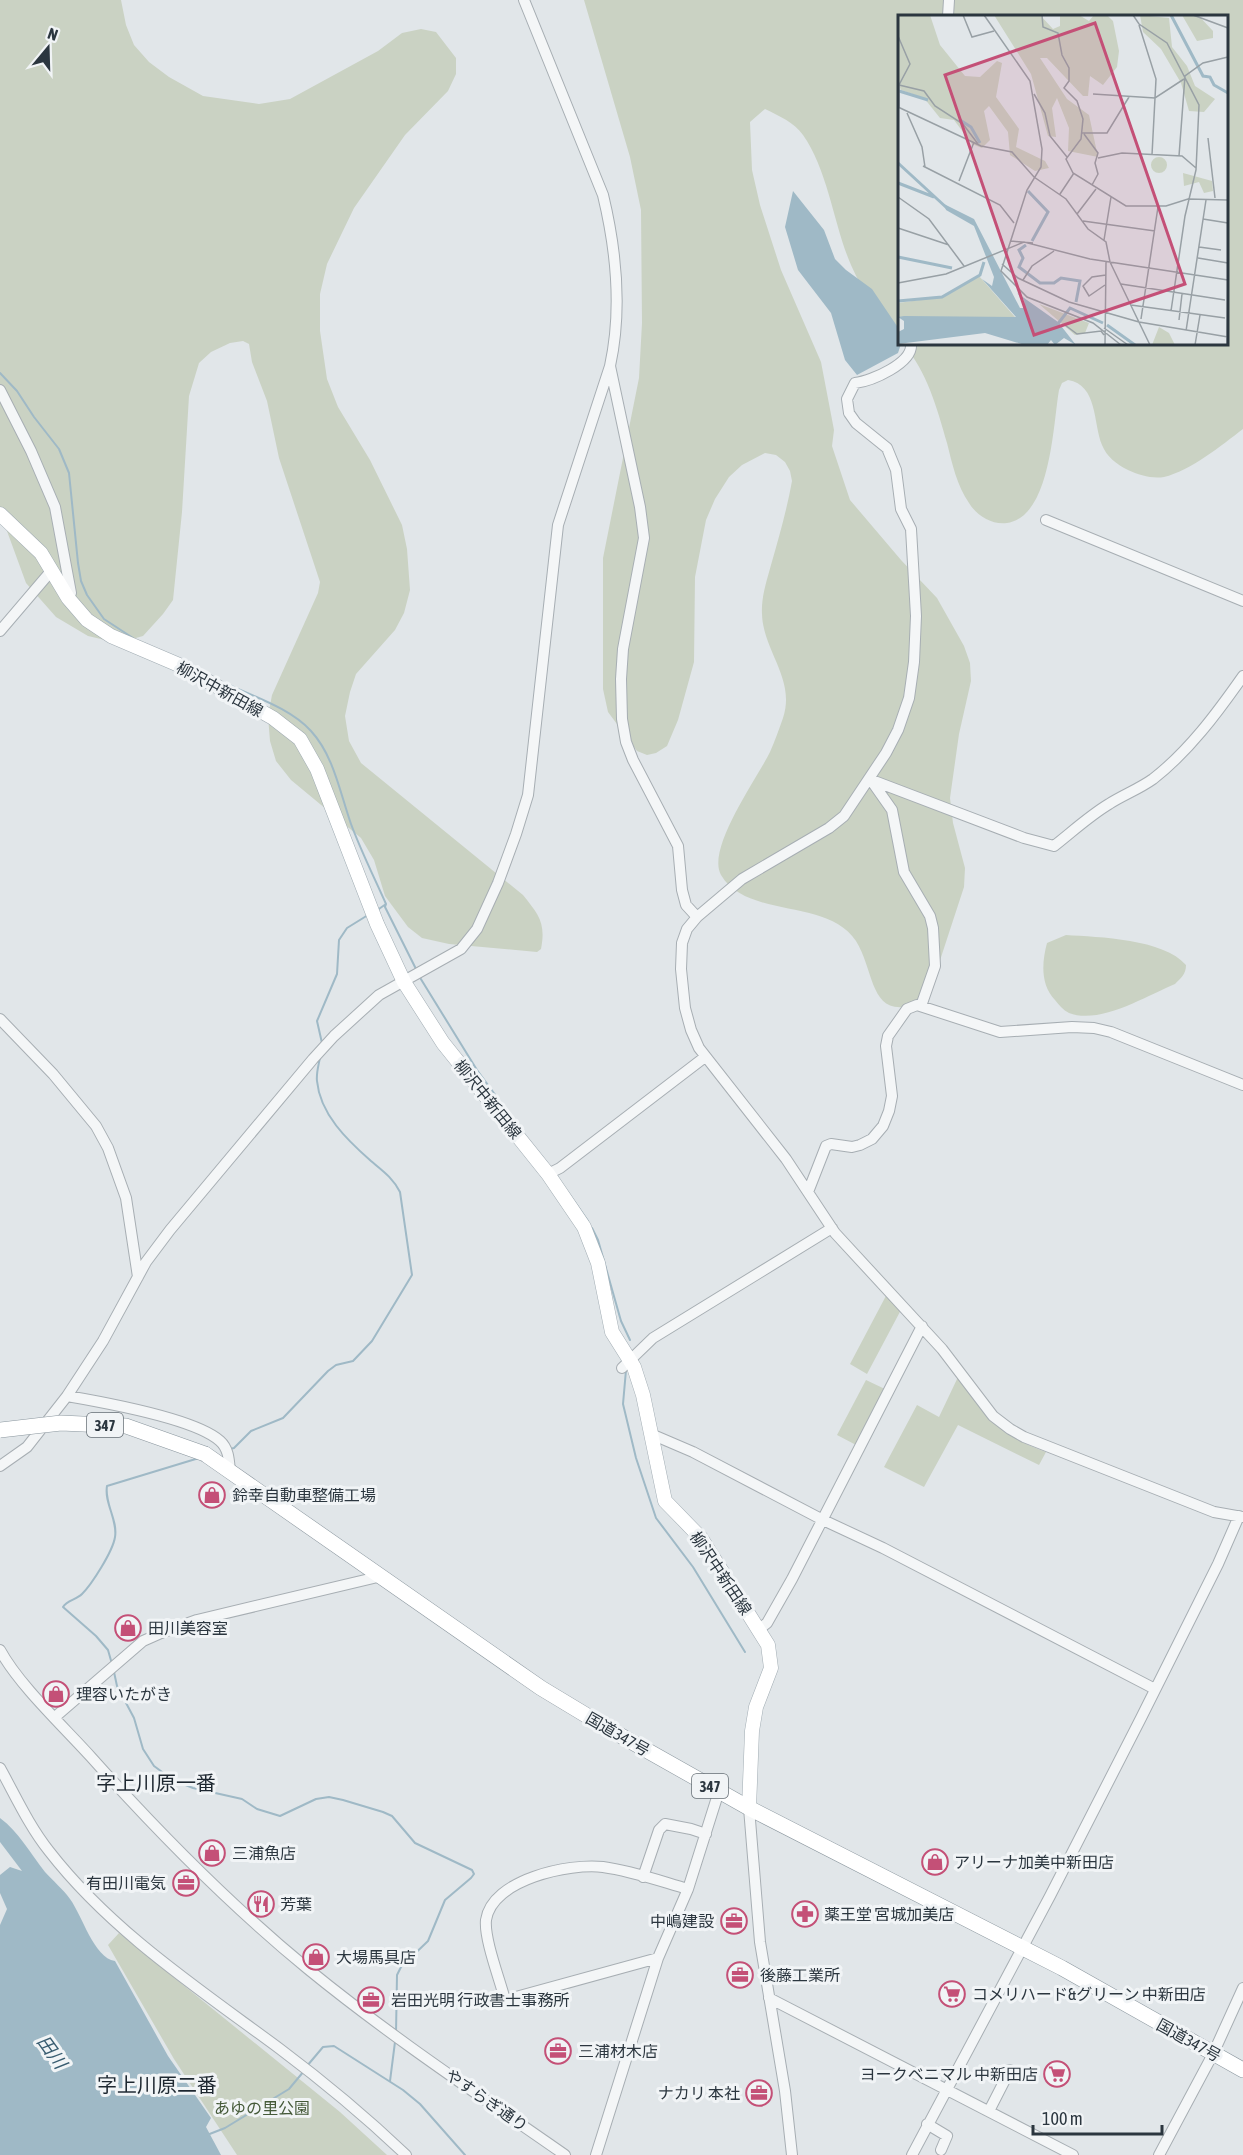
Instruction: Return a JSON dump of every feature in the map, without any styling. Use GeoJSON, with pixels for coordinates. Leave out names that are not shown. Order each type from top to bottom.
{"type":"FeatureCollection","features":[{"type":"Feature","properties":{"kind":"highway","name":"国道347号"},"geometry":{"type":"LineString","coordinates":[[0,1430],[61,1423],[126,1426],[230,1464],[382,1576],[541,1688],[609,1729],[749,1808],[1021,1948],[1243,2070]]}},
{"type":"Feature","properties":{"kind":"main road","name":"柳沢中新田線"},"geometry":{"type":"LineString","coordinates":[[0,514],[41,553],[68,598],[87,620],[111,636],[179,665],[273,718],[300,739],[317,769],[377,924],[443,1043],[548,1174],[584,1227],[598,1263],[612,1332],[643,1395],[665,1501],[701,1538],[768,1645],[771,1668],[756,1707],[752,1731],[749,1808]]}},
{"type":"Feature","properties":{"kind":"street"},"geometry":{"type":"LineString","coordinates":[[0,1466],[27,1447],[67,1396],[103,1341],[146,1262],[313,1059],[334,1036],[379,995],[461,949],[477,929],[498,883],[516,834],[528,795],[558,525],[610,366],[615,342],[610,226],[603,195],[524,0]]}},
{"type":"Feature","properties":{"kind":"street"},"geometry":{"type":"LineString","coordinates":[[911,345],[912,349],[906,359],[866,382],[855,383],[847,399],[849,413],[856,423],[887,448],[893,461],[901,509],[911,529],[916,608],[912,682],[904,715],[898,730],[850,808],[829,828],[741,879],[697,917],[687,929],[682,943],[681,969],[687,1017],[705,1057],[786,1159],[832,1228],[942,1349],[993,1416],[1010,1430],[1214,1512],[1241,1516],[1155,1689],[912,2155]]}},
{"type":"Feature","properties":{"kind":"street"},"geometry":{"type":"LineString","coordinates":[[610,366],[640,507],[644,538],[623,649],[622,719],[626,742],[633,760],[678,846],[682,890],[686,905],[697,917]]}},
{"type":"Feature","properties":{"kind":"street"},"geometry":{"type":"LineString","coordinates":[[0,390],[31,451],[55,507],[71,593],[68,598]]}},
{"type":"Feature","properties":{"kind":"street"},"geometry":{"type":"LineString","coordinates":[[1046,520],[1243,601]]}},
{"type":"Feature","properties":{"kind":"street"},"geometry":{"type":"LineString","coordinates":[[0,631],[52,570]]}},
{"type":"Feature","properties":{"kind":"street"},"geometry":{"type":"LineString","coordinates":[[869,779],[877,784],[1024,838],[1054,846],[1098,811],[1164,770],[1217,712],[1243,676]]}},
{"type":"Feature","properties":{"kind":"street"},"geometry":{"type":"LineString","coordinates":[[869,779],[877,787],[891,810],[904,872],[930,916],[933,928],[935,966],[921,1006]]}},
{"type":"Feature","properties":{"kind":"street"},"geometry":{"type":"LineString","coordinates":[[808,1192],[826,1146],[831,1144],[852,1147],[860,1145],[872,1139],[883,1126],[892,1096],[886,1046],[888,1036],[912,1006],[921,1006],[1000,1032],[1094,1028],[1111,1032],[1243,1085]]}},
{"type":"Feature","properties":{"kind":"street"},"geometry":{"type":"LineString","coordinates":[[0,1019],[54,1074],[96,1126],[108,1148],[126,1197],[138,1277]]}},
{"type":"Feature","properties":{"kind":"street"},"geometry":{"type":"LineString","coordinates":[[548,1174],[560,1168],[705,1057]]}},
{"type":"Feature","properties":{"kind":"street"},"geometry":{"type":"LineString","coordinates":[[627,1364],[652,1338],[832,1228]]}},
{"type":"Feature","properties":{"kind":"street"},"geometry":{"type":"LineString","coordinates":[[758,1630],[767,1623],[823,1520],[922,1326]]}},
{"type":"Feature","properties":{"kind":"street"},"geometry":{"type":"LineString","coordinates":[[67,1396],[128,1408],[213,1436],[222,1443],[230,1464]]}},
{"type":"Feature","properties":{"kind":"street"},"geometry":{"type":"LineString","coordinates":[[651,1434],[693,1452],[823,1520],[883,1548],[1155,1689]]}},
{"type":"Feature","properties":{"kind":"street"},"geometry":{"type":"LineString","coordinates":[[55,1717],[143,1641],[161,1632],[198,1620],[382,1576]]}},
{"type":"Feature","properties":{"kind":"street","name":"やすらぎ通り"},"geometry":{"type":"LineString","coordinates":[[0,1650],[28,1687],[123,1794],[260,1929],[308,1969],[409,2045],[565,2155]]}},
{"type":"Feature","properties":{"kind":"street"},"geometry":{"type":"LineString","coordinates":[[0,1768],[48,1850],[107,1914],[172,1968],[325,2083],[375,2125],[406,2155]]}},
{"type":"Feature","properties":{"kind":"street"},"geometry":{"type":"LineString","coordinates":[[596,2155],[658,1958],[688,1889],[719,1791]]}},
{"type":"Feature","properties":{"kind":"street"},"geometry":{"type":"LineString","coordinates":[[749,1808],[758,1920],[792,2155]]}},
{"type":"Feature","properties":{"kind":"street"},"geometry":{"type":"LineString","coordinates":[[643,1877],[659,1830],[665,1824],[706,1834]]}},
{"type":"Feature","properties":{"kind":"street"},"geometry":{"type":"LineString","coordinates":[[658,1958],[505,2000],[486,1933],[487,1916],[498,1897],[513,1884],[525,1878],[590,1867],[602,1867],[688,1889]]}},
{"type":"Feature","properties":{"kind":"street"},"geometry":{"type":"LineString","coordinates":[[1159,2155],[1212,2054],[1243,1988]]}},
{"type":"Feature","properties":{"kind":"street"},"geometry":{"type":"LineString","coordinates":[[769,1998],[1073,2155]]}},
{"type":"Feature","properties":{"kind":"street"},"geometry":{"type":"LineString","coordinates":[[989,2111],[1011,2070]]}},
{"type":"Feature","properties":{"kind":"street"},"geometry":{"type":"LineString","coordinates":[[927,2124],[947,2136],[941,2150]]}},
{"type":"Feature","properties":{"kind":"green space"},"geometry":{"type":"Polygon","coordinates":[[[0,0],[121,0],[126,25],[134,45],[149,62],[169,77],[203,96],[259,104],[290,99],[378,51],[402,33],[421,29],[436,32],[456,58],[456,74],[448,91],[405,135],[354,208],[327,264],[320,294],[320,331],[327,379],[338,407],[370,460],[402,525],[407,549],[410,590],[404,613],[395,630],[356,674],[345,716],[349,741],[361,763],[523,895],[537,914],[542,926],[541,949],[537,952],[449,944],[422,938],[408,927],[385,896],[374,860],[361,838],[291,780],[276,761],[270,741],[268,716],[272,695],[318,593],[320,582],[279,458],[267,401],[252,362],[249,344],[243,341],[230,343],[211,352],[199,363],[189,396],[182,512],[173,600],[143,636],[118,643],[88,636],[56,617],[26,583],[0,512],[0,0]]]}},
{"type":"Feature","properties":{"kind":"green space"},"geometry":{"type":"Polygon","coordinates":[[[584,0],[1243,0],[1243,429],[1205,457],[1174,474],[1164,477],[1141,475],[1112,460],[1106,453],[1099,436],[1090,397],[1078,383],[1068,380],[1062,383],[1059,390],[1052,445],[1041,487],[1033,504],[1022,517],[1007,523],[996,523],[985,519],[972,508],[965,496],[955,474],[930,390],[919,366],[904,345],[1228,345],[1228,15],[898,15],[898,338],[873,304],[856,275],[845,250],[819,165],[803,135],[791,123],[765,109],[750,122],[752,170],[760,205],[781,270],[821,362],[834,430],[832,446],[850,500],[937,598],[964,646],[970,663],[971,681],[959,734],[950,798],[953,823],[965,868],[964,887],[927,1000],[908,1006],[894,1007],[884,1002],[877,993],[856,941],[843,928],[827,919],[749,898],[733,889],[721,875],[718,863],[727,831],[770,752],[786,704],[782,678],[768,640],[762,614],[762,601],[792,481],[785,462],[776,455],[765,453],[742,465],[729,477],[715,499],[706,520],[695,577],[694,662],[678,720],[667,746],[656,753],[647,755],[637,751],[608,712],[603,689],[603,558],[639,378],[642,323],[641,210],[630,157],[584,0]]]}},
{"type":"Feature","properties":{"kind":"green space"},"geometry":{"type":"Polygon","coordinates":[[[1066,935],[1130,941],[1147,945],[1176,956],[1186,965],[1185,971],[1175,984],[1123,1008],[1095,1015],[1081,1016],[1069,1013],[1050,994],[1044,973],[1047,943],[1066,935]]]}},
{"type":"Feature","properties":{"kind":"green space"},"geometry":{"type":"Polygon","coordinates":[[[888,1292],[902,1308],[867,1374],[850,1364],[888,1292]]]}},
{"type":"Feature","properties":{"kind":"green space"},"geometry":{"type":"Polygon","coordinates":[[[958,1377],[994,1423],[1016,1438],[1046,1452],[1039,1465],[958,1425],[924,1487],[884,1467],[917,1405],[939,1417],[958,1377]]]}},
{"type":"Feature","properties":{"kind":"green space"},"geometry":{"type":"Polygon","coordinates":[[[866,1380],[887,1390],[858,1446],[837,1435],[866,1380]]]}},
{"type":"Feature","properties":{"kind":"green space","name":"あゆの里公園"},"geometry":{"type":"Polygon","coordinates":[[[119,1933],[340,2112],[387,2155],[237,2155],[174,2059],[108,1945],[119,1933]]]}},
{"type":"Feature","properties":{"kind":"water"},"geometry":{"type":"Polygon","coordinates":[[[793,191],[824,230],[835,259],[872,289],[898,328],[898,345],[901,345],[898,353],[857,375],[845,360],[831,313],[798,270],[785,227],[793,191]]]}},
{"type":"Feature","properties":{"kind":"water","name":"田川"},"geometry":{"type":"Polygon","coordinates":[[[0,1818],[19,1836],[45,1872],[70,1899],[101,1952],[115,1961],[168,2056],[211,2118],[206,2127],[221,2155],[0,2155],[0,1925],[7,1909],[0,1893],[0,1875],[10,1867],[22,1871],[0,1842],[0,1818]]]}},
{"type":"Feature","properties":{"kind":"waterway"},"geometry":{"type":"LineString","coordinates":[[0,373],[17,391],[59,449],[69,473],[78,563],[81,581],[87,595],[104,619],[133,638]]}},
{"type":"Feature","properties":{"kind":"waterway"},"geometry":{"type":"LineString","coordinates":[[227,684],[293,716],[319,741],[331,763],[351,824],[386,904],[385,907],[417,971]]}},
{"type":"Feature","properties":{"kind":"waterway"},"geometry":{"type":"LineString","coordinates":[[376,911],[386,904]]}},
{"type":"Feature","properties":{"kind":"waterway"},"geometry":{"type":"LineString","coordinates":[[322,1043],[317,1021],[337,974],[339,940],[347,928],[368,915]]}},
{"type":"Feature","properties":{"kind":"waterway"},"geometry":{"type":"LineString","coordinates":[[419,976],[477,1070],[520,1129]]}},
{"type":"Feature","properties":{"kind":"waterway"},"geometry":{"type":"LineString","coordinates":[[230,1449],[234,1448],[251,1431],[283,1418],[336,1365],[353,1361],[372,1341],[412,1275],[400,1192],[387,1175],[344,1135],[329,1115],[319,1093],[317,1081],[320,1057]]}},
{"type":"Feature","properties":{"kind":"waterway"},"geometry":{"type":"LineString","coordinates":[[567,1191],[588,1221]]}},
{"type":"Feature","properties":{"kind":"waterway"},"geometry":{"type":"LineString","coordinates":[[592,1228],[598,1240],[621,1321],[630,1340]]}},
{"type":"Feature","properties":{"kind":"waterway"},"geometry":{"type":"LineString","coordinates":[[626,1370],[623,1404],[636,1458],[656,1518],[693,1567],[745,1652]]}},
{"type":"Feature","properties":{"kind":"waterway"},"geometry":{"type":"LineString","coordinates":[[112,1664],[108,1650],[96,1636],[63,1607],[80,1596],[86,1589],[113,1543],[115,1524],[107,1499],[107,1486],[199,1458]]}},
{"type":"Feature","properties":{"kind":"waterway"},"geometry":{"type":"LineString","coordinates":[[114,1672],[117,1686],[134,1718],[143,1749],[154,1766],[173,1780],[193,1788],[242,1799],[257,1809],[280,1816],[316,1799],[329,1797],[383,1812],[392,1816],[415,1843],[472,1870],[474,1874],[471,1878],[445,1900],[428,1941],[401,1967],[397,1975],[396,2033]]}},
{"type":"Feature","properties":{"kind":"waterway"},"geometry":{"type":"LineString","coordinates":[[390,2081],[395,2042]]}},
{"type":"Feature","properties":{"kind":"waterway"},"geometry":{"type":"LineString","coordinates":[[307,2066],[323,2047],[334,2046],[403,2090],[420,2104],[465,2155]]}},
{"type":"Feature","properties":{"kind":"waterway"},"geometry":{"type":"LineString","coordinates":[[207,2135],[225,2128],[289,2089],[304,2071]]}},
{"type":"Feature","properties":{"kind":"place","name":"鈴幸自動車整備工場"},"geometry":{"type":"Point","coordinates":[212,1495]}},
{"type":"Feature","properties":{"kind":"place","name":"田川美容室"},"geometry":{"type":"Point","coordinates":[128,1628]}},
{"type":"Feature","properties":{"kind":"place","name":"理容いたがき"},"geometry":{"type":"Point","coordinates":[56,1694]}},
{"type":"Feature","properties":{"kind":"place","name":"三浦魚店"},"geometry":{"type":"Point","coordinates":[212,1853]}},
{"type":"Feature","properties":{"kind":"place","name":"アリーナ加美中新田店"},"geometry":{"type":"Point","coordinates":[935,1862]}},
{"type":"Feature","properties":{"kind":"place","name":"有田川電気"},"geometry":{"type":"Point","coordinates":[186,1883]}},
{"type":"Feature","properties":{"kind":"place","name":"芳葉"},"geometry":{"type":"Point","coordinates":[261,1904]}},
{"type":"Feature","properties":{"kind":"place","name":"薬王堂 宮城加美店"},"geometry":{"type":"Point","coordinates":[805,1914]}},
{"type":"Feature","properties":{"kind":"place","name":"中嶋建設"},"geometry":{"type":"Point","coordinates":[734,1921]}},
{"type":"Feature","properties":{"kind":"place","name":"大場馬具店"},"geometry":{"type":"Point","coordinates":[316,1957]}},
{"type":"Feature","properties":{"kind":"place","name":"後藤工業所"},"geometry":{"type":"Point","coordinates":[740,1975]}},
{"type":"Feature","properties":{"kind":"place","name":"コメリハード&グリーン 中新田店"},"geometry":{"type":"Point","coordinates":[952,1994]}},
{"type":"Feature","properties":{"kind":"place","name":"岩田光明 行政書士事務所"},"geometry":{"type":"Point","coordinates":[371,2000]}},
{"type":"Feature","properties":{"kind":"place","name":"三浦材木店"},"geometry":{"type":"Point","coordinates":[558,2051]}},
{"type":"Feature","properties":{"kind":"place","name":"ヨークベニマル 中新田店"},"geometry":{"type":"Point","coordinates":[1057,2074]}},
{"type":"Feature","properties":{"kind":"place","name":"ナカリ 本社"},"geometry":{"type":"Point","coordinates":[759,2093]}},
{"type":"Feature","properties":{"kind":"district","name":"字上川原一番"},"geometry":{"type":"Point","coordinates":[156,1782]}},
{"type":"Feature","properties":{"kind":"district","name":"字上川原二番"},"geometry":{"type":"Point","coordinates":[157,2084]}}]}
